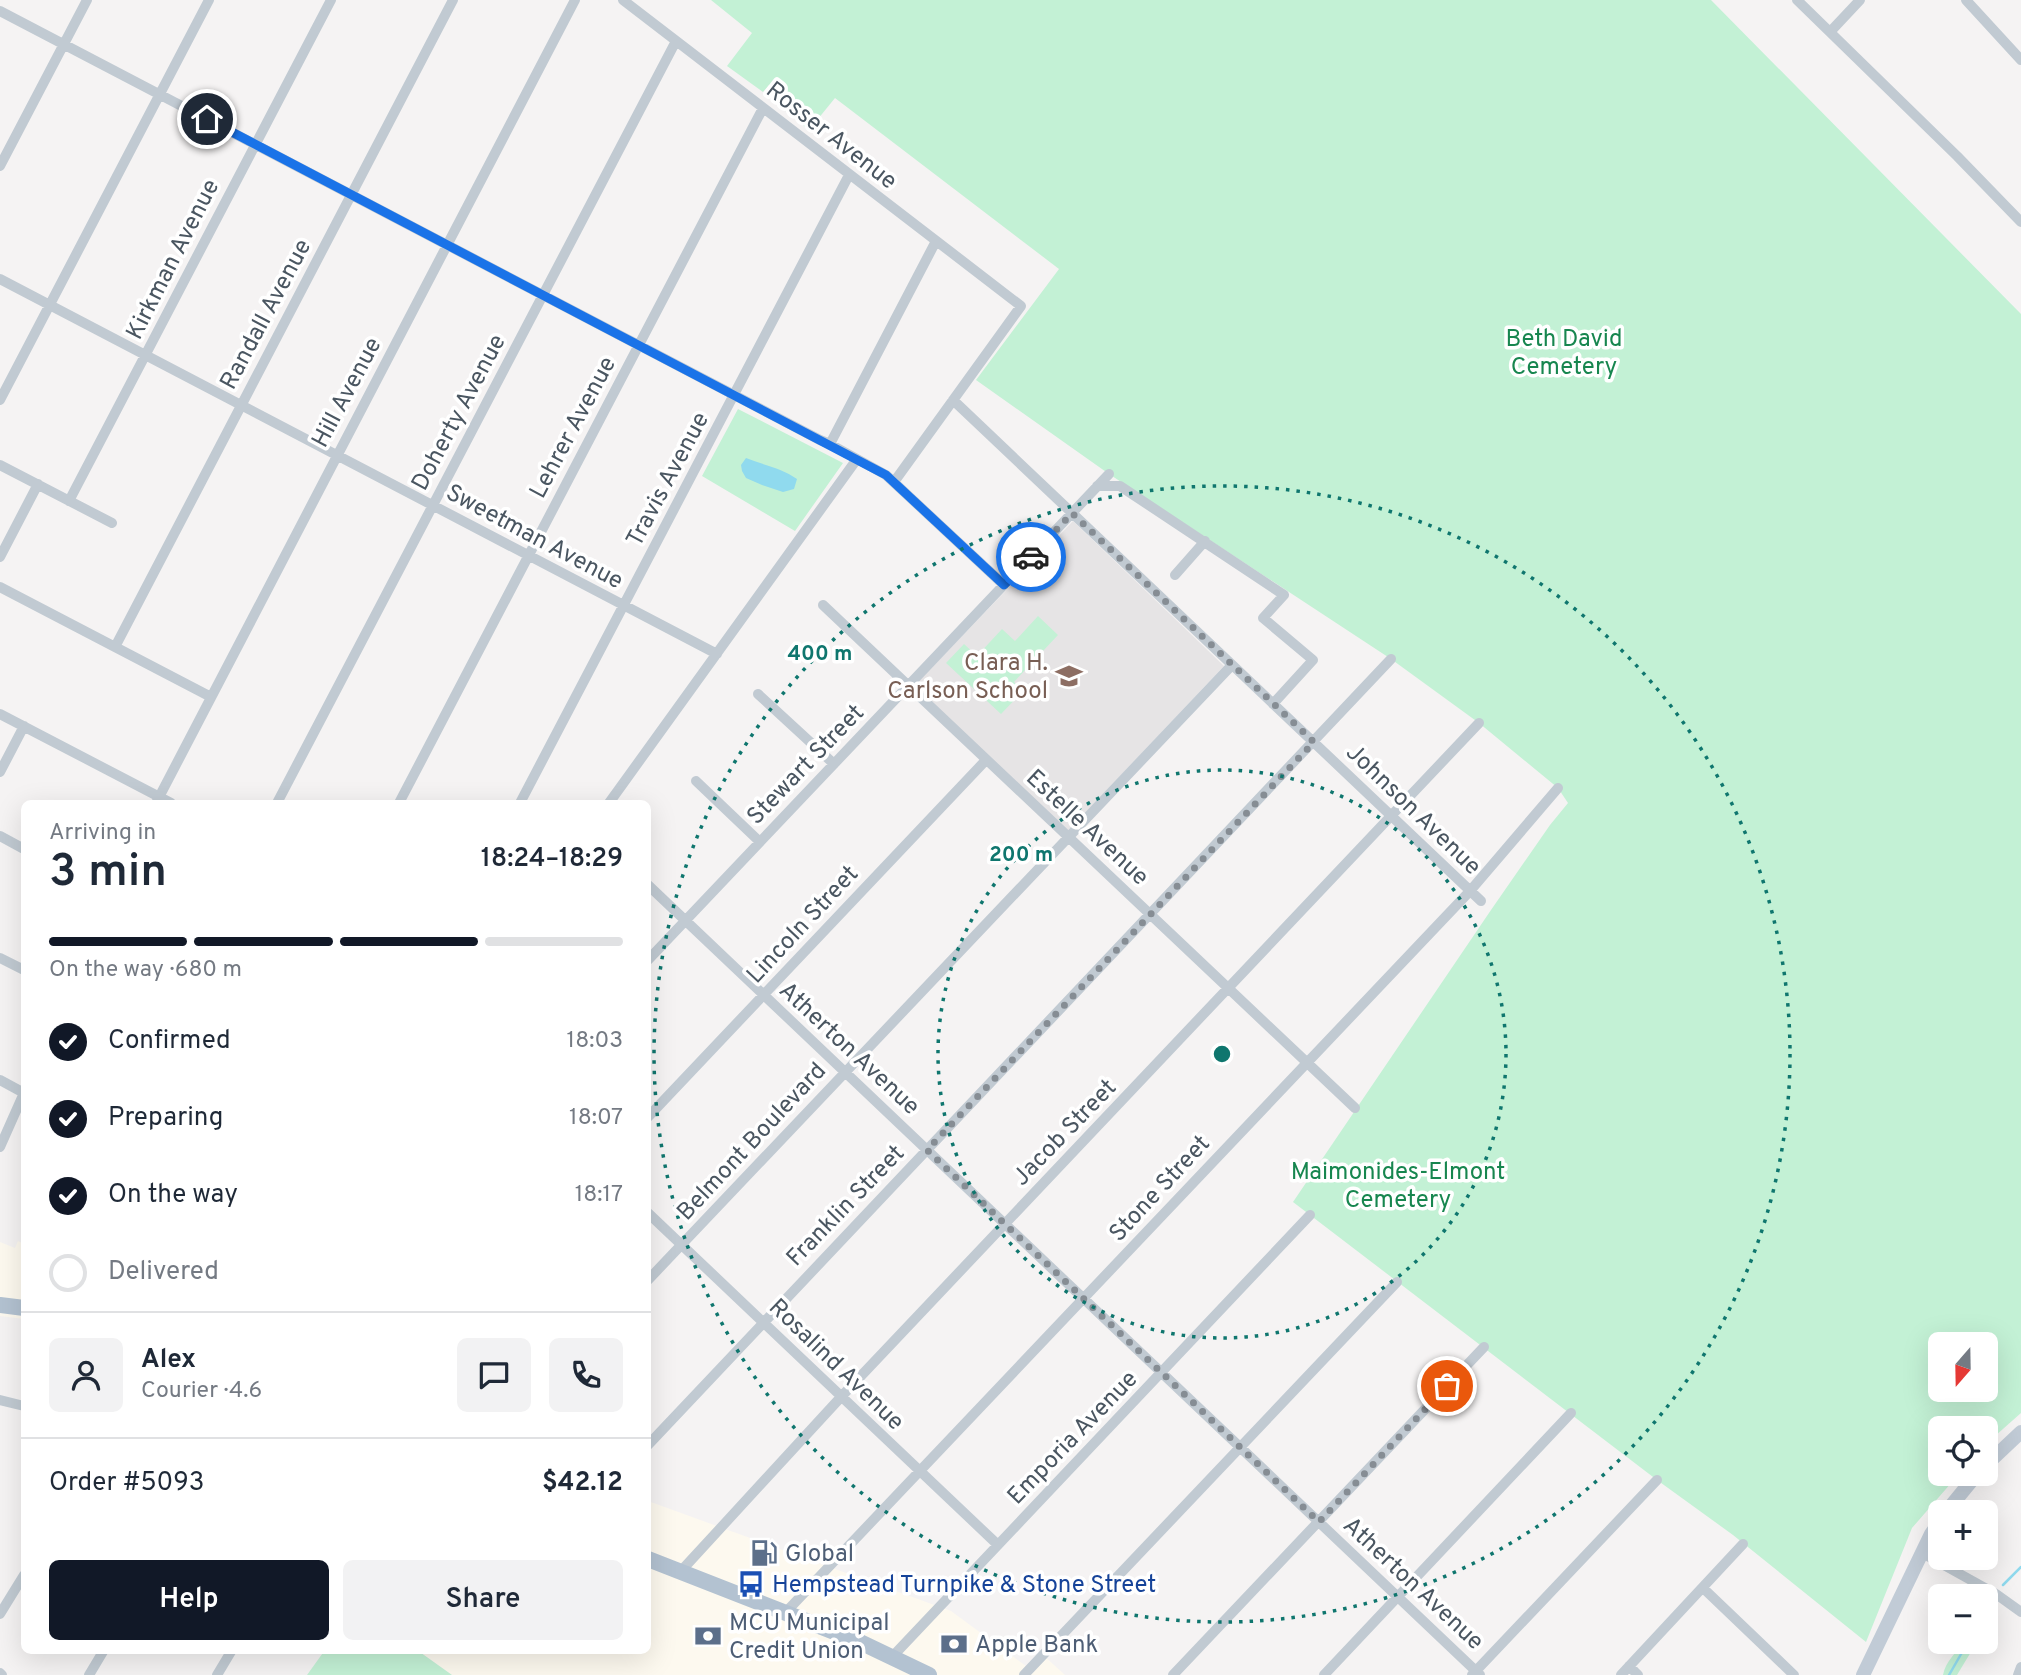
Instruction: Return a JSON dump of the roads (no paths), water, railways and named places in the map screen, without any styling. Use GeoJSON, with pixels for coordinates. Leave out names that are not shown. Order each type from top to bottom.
{"type":"FeatureCollection","features":[{"type":"Feature","properties":{"kind":"main road"},"geometry":{"type":"LineString","coordinates":[[0,1305],[21,1308]]}},
{"type":"Feature","properties":{"kind":"main road"},"geometry":{"type":"LineString","coordinates":[[1998,1454],[2021,1432]]}},
{"type":"Feature","properties":{"kind":"main road"},"geometry":{"type":"LineString","coordinates":[[1956,1500],[1967,1486]]}},
{"type":"Feature","properties":{"kind":"main road"},"geometry":{"type":"LineString","coordinates":[[1863,1675],[1928,1543]]}},
{"type":"Feature","properties":{"kind":"main road"},"geometry":{"type":"LineString","coordinates":[[651,1560],[860,1642],[929,1675]]}},
{"type":"Feature","properties":{"kind":"street"},"geometry":{"type":"LineString","coordinates":[[0,166],[4,147],[87,0]]}},
{"type":"Feature","properties":{"kind":"street"},"geometry":{"type":"LineString","coordinates":[[0,400],[209,0]]}},
{"type":"Feature","properties":{"kind":"street","name":"Kirkman Avenue"},"geometry":{"type":"LineString","coordinates":[[69,501],[331,0]]}},
{"type":"Feature","properties":{"kind":"street","name":"Randall Avenue"},"geometry":{"type":"LineString","coordinates":[[115,647],[453,0]]}},
{"type":"Feature","properties":{"kind":"street","name":"Hill Avenue"},"geometry":{"type":"LineString","coordinates":[[158,800],[575,0]]}},
{"type":"Feature","properties":{"kind":"street","name":"Rosser Avenue"},"geometry":{"type":"LineString","coordinates":[[623,0],[1021,306],[953,400]]}},
{"type":"Feature","properties":{"kind":"street"},"geometry":{"type":"LineString","coordinates":[[1797,0],[2021,222]]}},
{"type":"Feature","properties":{"kind":"street"},"geometry":{"type":"LineString","coordinates":[[1830,32],[1860,0]]}},
{"type":"Feature","properties":{"kind":"street"},"geometry":{"type":"LineString","coordinates":[[1966,0],[2021,60]]}},
{"type":"Feature","properties":{"kind":"street"},"geometry":{"type":"LineString","coordinates":[[0,11],[886,475],[1004,585]]}},
{"type":"Feature","properties":{"kind":"street","name":"Doherty Avenue"},"geometry":{"type":"LineString","coordinates":[[279,800],[676,41]]}},
{"type":"Feature","properties":{"kind":"street","name":"Lehrer Avenue"},"geometry":{"type":"LineString","coordinates":[[401,800],[762,108]]}},
{"type":"Feature","properties":{"kind":"street","name":"Travis Avenue"},"geometry":{"type":"LineString","coordinates":[[522,800],[849,175]]}},
{"type":"Feature","properties":{"kind":"street"},"geometry":{"type":"LineString","coordinates":[[830,444],[936,241]]}},
{"type":"Feature","properties":{"kind":"street","name":"Sweetman Avenue"},"geometry":{"type":"LineString","coordinates":[[0,279],[717,654]]}},
{"type":"Feature","properties":{"kind":"street"},"geometry":{"type":"LineString","coordinates":[[894,482],[953,400]]}},
{"type":"Feature","properties":{"kind":"street","name":"Johnson Avenue"},"geometry":{"type":"LineString","coordinates":[[953,400],[1481,901]]}},
{"type":"Feature","properties":{"kind":"street"},"geometry":{"type":"LineString","coordinates":[[611,800],[857,459]]}},
{"type":"Feature","properties":{"kind":"street"},"geometry":{"type":"LineString","coordinates":[[0,465],[112,523]]}},
{"type":"Feature","properties":{"kind":"street","name":"Stewart Street"},"geometry":{"type":"LineString","coordinates":[[651,957],[1109,474]]}},
{"type":"Feature","properties":{"kind":"street"},"geometry":{"type":"LineString","coordinates":[[0,557],[38,484]]}},
{"type":"Feature","properties":{"kind":"street"},"geometry":{"type":"LineString","coordinates":[[1097,486],[1120,485],[1283,595],[1263,618],[1313,660],[1273,704]]}},
{"type":"Feature","properties":{"kind":"street"},"geometry":{"type":"LineString","coordinates":[[1175,575],[1205,541]]}},
{"type":"Feature","properties":{"kind":"street"},"geometry":{"type":"LineString","coordinates":[[0,587],[211,697]]}},
{"type":"Feature","properties":{"kind":"street","name":"Estelle Avenue"},"geometry":{"type":"LineString","coordinates":[[822,605],[1355,1108]]}},
{"type":"Feature","properties":{"kind":"street","name":"Franklin Street"},"geometry":{"type":"LineString","coordinates":[[651,1441],[1391,659]]}},
{"type":"Feature","properties":{"kind":"street","name":"Belmont Boulevard"},"geometry":{"type":"LineString","coordinates":[[651,1277],[1232,665]]}},
{"type":"Feature","properties":{"kind":"street"},"geometry":{"type":"LineString","coordinates":[[758,694],[834,764]]}},
{"type":"Feature","properties":{"kind":"street"},"geometry":{"type":"LineString","coordinates":[[0,714],[158,800]]}},
{"type":"Feature","properties":{"kind":"street","name":"Jacob Street"},"geometry":{"type":"LineString","coordinates":[[681,1571],[841,1397],[1479,723]]}},
{"type":"Feature","properties":{"kind":"street"},"geometry":{"type":"LineString","coordinates":[[0,772],[24,726]]}},
{"type":"Feature","properties":{"kind":"street","name":"Lincoln Street"},"geometry":{"type":"LineString","coordinates":[[651,1114],[986,760]]}},
{"type":"Feature","properties":{"kind":"street"},"geometry":{"type":"LineString","coordinates":[[696,781],[760,842]]}},
{"type":"Feature","properties":{"kind":"street","name":"Stone Street"},"geometry":{"type":"LineString","coordinates":[[785,1613],[1470,891],[1558,788]]}},
{"type":"Feature","properties":{"kind":"street"},"geometry":{"type":"LineString","coordinates":[[0,836],[21,847]]}},
{"type":"Feature","properties":{"kind":"street","name":"Atherton Avenue"},"geometry":{"type":"LineString","coordinates":[[651,888],[1476,1673]]}},
{"type":"Feature","properties":{"kind":"street"},"geometry":{"type":"LineString","coordinates":[[0,958],[21,968]]}},
{"type":"Feature","properties":{"kind":"street"},"geometry":{"type":"LineString","coordinates":[[0,1080],[21,1091]]}},
{"type":"Feature","properties":{"kind":"street"},"geometry":{"type":"LineString","coordinates":[[0,1147],[21,1100]]}},
{"type":"Feature","properties":{"kind":"street","name":"Emporia Avenue"},"geometry":{"type":"LineString","coordinates":[[892,1657],[1310,1215]]}},
{"type":"Feature","properties":{"kind":"street","name":"Rosalind Avenue"},"geometry":{"type":"LineString","coordinates":[[651,1216],[998,1545]]}},
{"type":"Feature","properties":{"kind":"street"},"geometry":{"type":"LineString","coordinates":[[1024,1675],[1397,1282]]}},
{"type":"Feature","properties":{"kind":"street"},"geometry":{"type":"LineString","coordinates":[[1173,1675],[1484,1347]]}},
{"type":"Feature","properties":{"kind":"street"},"geometry":{"type":"LineString","coordinates":[[0,1400],[21,1405]]}},
{"type":"Feature","properties":{"kind":"street"},"geometry":{"type":"LineString","coordinates":[[1324,1675],[1571,1413]]}},
{"type":"Feature","properties":{"kind":"street"},"geometry":{"type":"LineString","coordinates":[[1476,1673],[1657,1480]]}},
{"type":"Feature","properties":{"kind":"street"},"geometry":{"type":"LineString","coordinates":[[1621,1675],[1743,1544]]}},
{"type":"Feature","properties":{"kind":"street"},"geometry":{"type":"LineString","coordinates":[[1922,1553],[1996,1594],[2021,1612]]}},
{"type":"Feature","properties":{"kind":"street"},"geometry":{"type":"LineString","coordinates":[[0,1614],[21,1580]]}},
{"type":"Feature","properties":{"kind":"street"},"geometry":{"type":"LineString","coordinates":[[1703,1588],[1794,1675]]}},
{"type":"Feature","properties":{"kind":"street"},"geometry":{"type":"LineString","coordinates":[[89,1675],[102,1654]]}},
{"type":"Feature","properties":{"kind":"street"},"geometry":{"type":"LineString","coordinates":[[217,1675],[230,1654]]}},
{"type":"Feature","properties":{"kind":"street"},"geometry":{"type":"LineString","coordinates":[[1629,1666],[1638,1675]]}},
{"type":"Feature","properties":{"kind":"street"},"geometry":{"type":"LineString","coordinates":[[2018,1675],[2021,1667]]}},
{"type":"Feature","properties":{"kind":"water"},"geometry":{"type":"Polygon","coordinates":[[[746,458],[791,475],[797,479],[794,489],[783,492],[746,478],[741,465],[746,458]]]}},
{"type":"Feature","properties":{"kind":"waterway"},"geometry":{"type":"LineString","coordinates":[[2003,1585],[2021,1567]]}},
{"type":"Feature","properties":{"kind":"waterway"},"geometry":{"type":"LineString","coordinates":[[1949,1675],[1961,1654]]}},
{"type":"Feature","properties":{"kind":"place","name":"Clara H. Carlson School"},"geometry":{"type":"Point","coordinates":[1069,676]}},
{"type":"Feature","properties":{"kind":"place","name":"Global"},"geometry":{"type":"Point","coordinates":[764,1553]}},
{"type":"Feature","properties":{"kind":"place","name":"Hempstead Turnpike & Stone Street"},"geometry":{"type":"Point","coordinates":[751,1584]}},
{"type":"Feature","properties":{"kind":"place","name":"MCU Municipal Credit Union"},"geometry":{"type":"Point","coordinates":[708,1636]}},
{"type":"Feature","properties":{"kind":"place","name":"Apple Bank"},"geometry":{"type":"Point","coordinates":[954,1644]}},
{"type":"Feature","properties":{"kind":"park label","name":"Beth David Cemetery"},"geometry":{"type":"Point","coordinates":[1564,352]}},
{"type":"Feature","properties":{"kind":"park label","name":"Maimonides-Elmont Cemetery"},"geometry":{"type":"Point","coordinates":[1398,1185]}}]}
